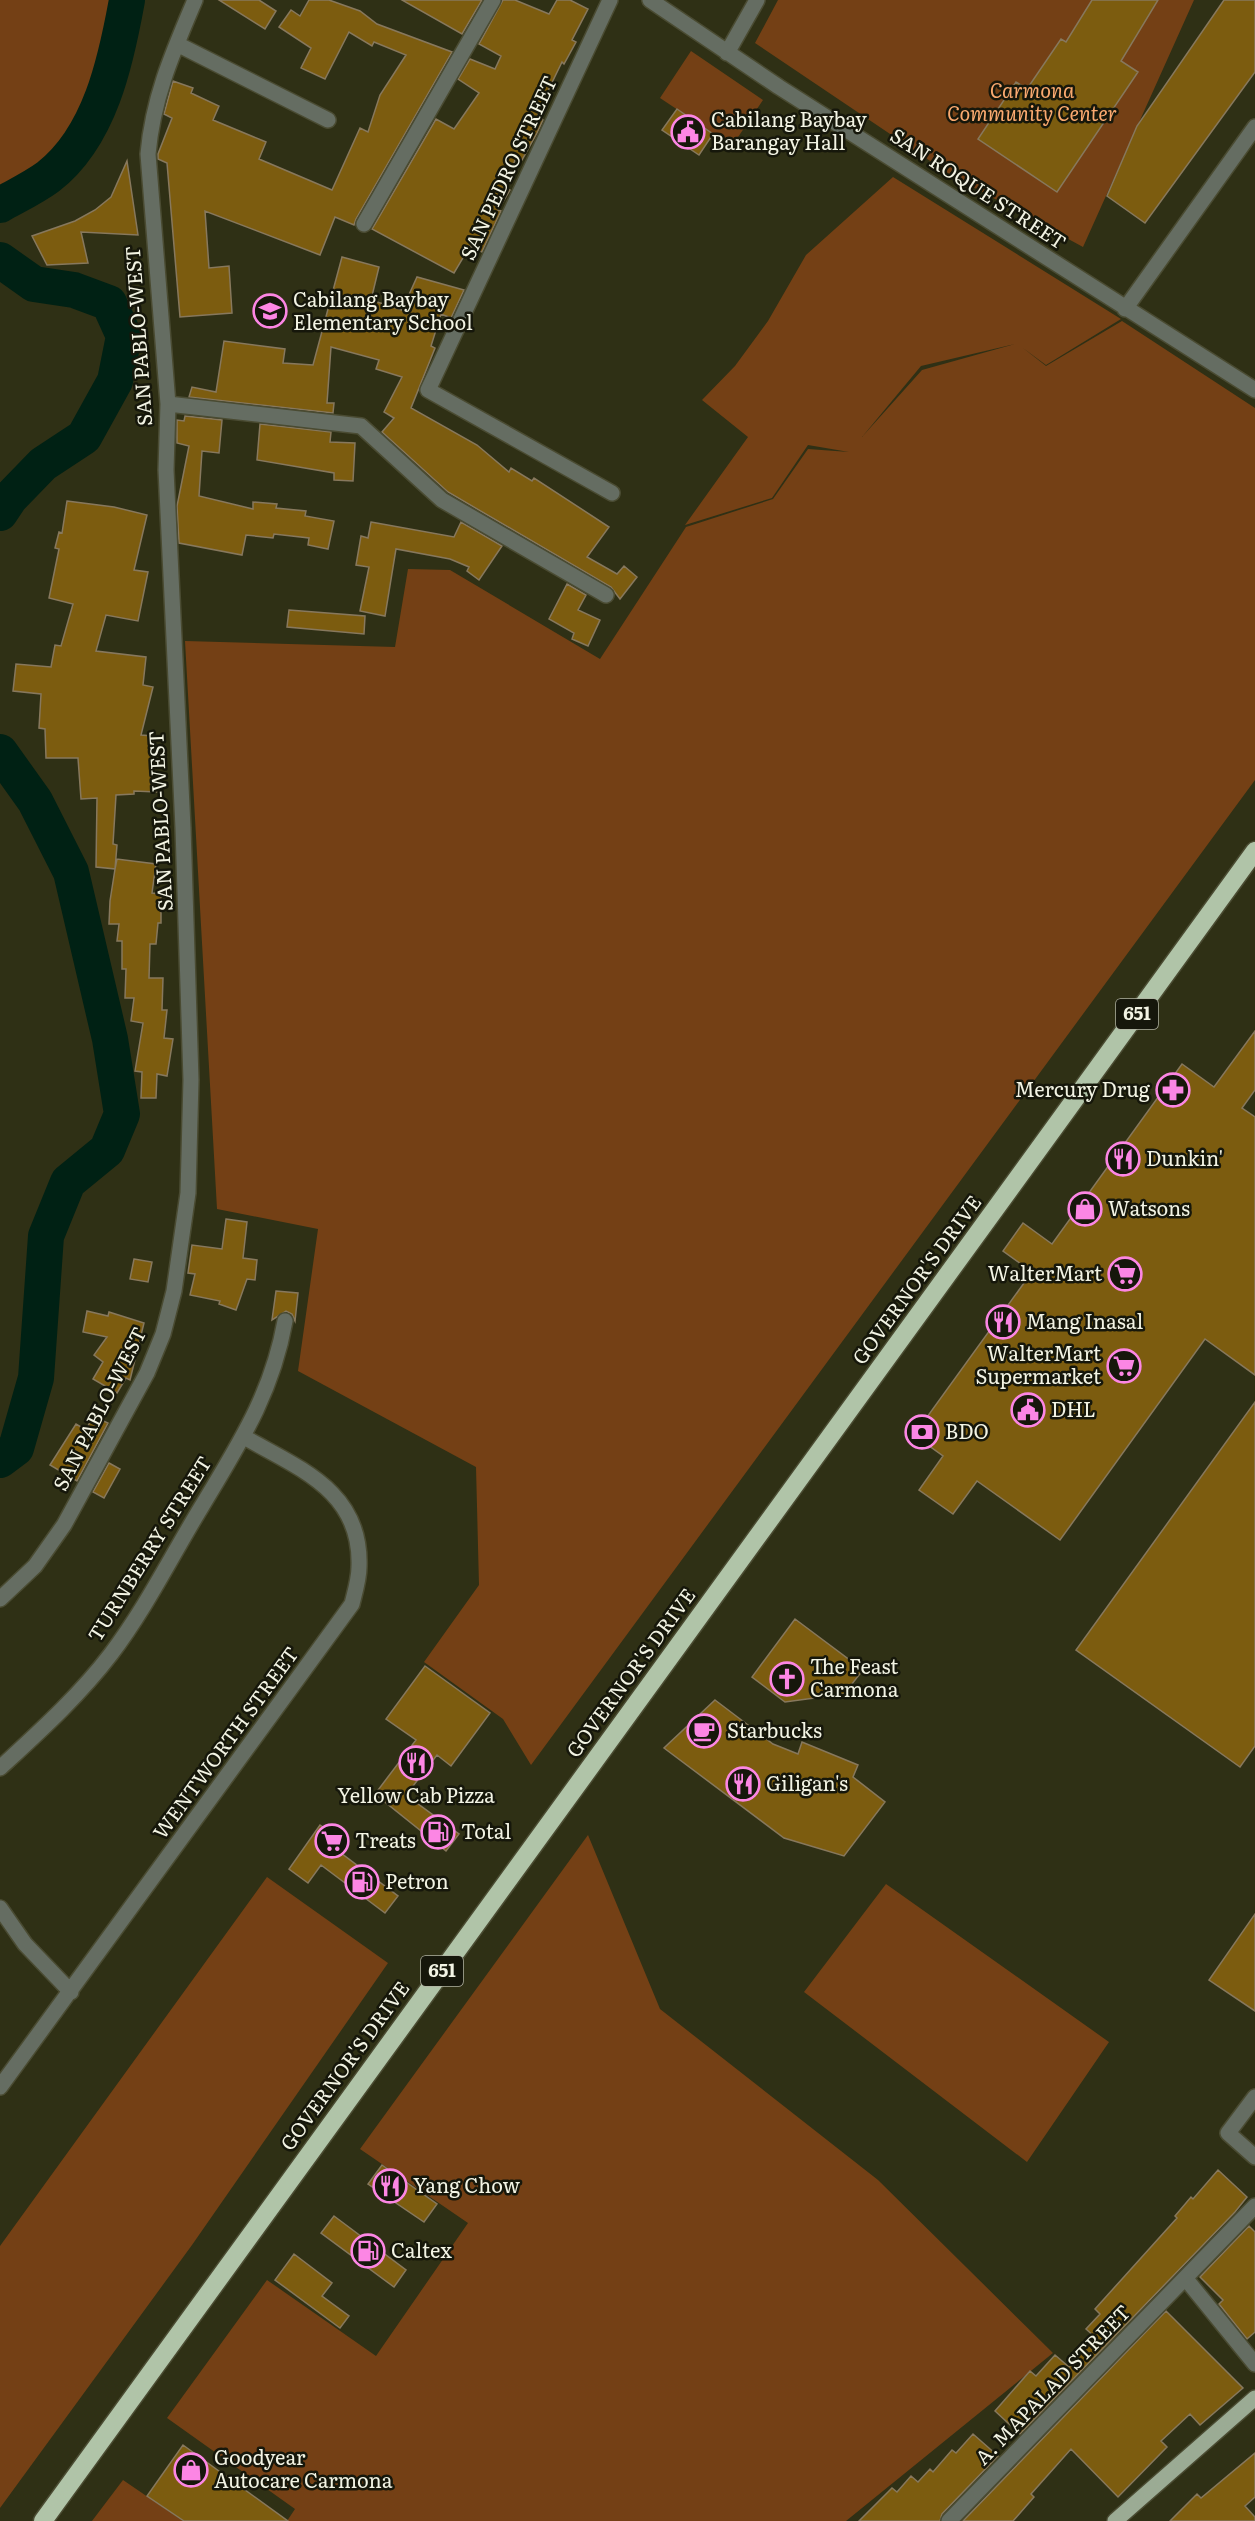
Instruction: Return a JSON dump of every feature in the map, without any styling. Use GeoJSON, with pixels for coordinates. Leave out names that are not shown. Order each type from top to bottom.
{"type":"FeatureCollection","features":[{"type":"Feature","properties":{"kind":"highway","name":"GOVERNOR'S DRIVE"},"geometry":{"type":"LineString","coordinates":[[43,2521],[1255,851]]}},
{"type":"Feature","properties":{"kind":"main road"},"geometry":{"type":"LineString","coordinates":[[1115,2521],[1255,2398]]}},
{"type":"Feature","properties":{"kind":"street","name":"SAN PABLO-WEST"},"geometry":{"type":"LineString","coordinates":[[0,1599],[35,1566],[64,1525],[147,1374],[163,1334],[177,1269],[188,1193],[191,1080],[183,828],[166,470],[168,404],[148,154],[151,118],[159,87],[195,0]]}},
{"type":"Feature","properties":{"kind":"street"},"geometry":{"type":"LineString","coordinates":[[364,224],[493,0]]}},
{"type":"Feature","properties":{"kind":"street","name":"SAN PEDRO STREET"},"geometry":{"type":"LineString","coordinates":[[610,0],[428,390],[612,493]]}},
{"type":"Feature","properties":{"kind":"street"},"geometry":{"type":"LineString","coordinates":[[727,53],[757,0]]}},
{"type":"Feature","properties":{"kind":"street","name":"SAN ROQUE STREET"},"geometry":{"type":"LineString","coordinates":[[660,3],[727,53],[1255,390]]}},
{"type":"Feature","properties":{"kind":"street"},"geometry":{"type":"LineString","coordinates":[[177,44],[328,120]]}},
{"type":"Feature","properties":{"kind":"street"},"geometry":{"type":"LineString","coordinates":[[1125,309],[1255,127]]}},
{"type":"Feature","properties":{"kind":"street"},"geometry":{"type":"LineString","coordinates":[[168,404],[361,426],[442,500],[606,595]]}},
{"type":"Feature","properties":{"kind":"street","name":"TURNBERRY STREET"},"geometry":{"type":"LineString","coordinates":[[0,1768],[59,1711],[111,1653],[243,1437],[270,1383],[279,1358],[285,1322]]}},
{"type":"Feature","properties":{"kind":"street","name":"WENTWORTH STREET"},"geometry":{"type":"LineString","coordinates":[[0,2087],[352,1604],[359,1568],[358,1538],[351,1517],[337,1496],[316,1478],[243,1437]]}},
{"type":"Feature","properties":{"kind":"street"},"geometry":{"type":"LineString","coordinates":[[0,1908],[25,1944],[71,1992]]}},
{"type":"Feature","properties":{"kind":"street"},"geometry":{"type":"LineString","coordinates":[[1255,2097],[1228,2133],[1255,2157]]}},
{"type":"Feature","properties":{"kind":"street","name":"A. MAPALAD STREET"},"geometry":{"type":"LineString","coordinates":[[949,2521],[1255,2206]]}},
{"type":"Feature","properties":{"kind":"street"},"geometry":{"type":"LineString","coordinates":[[1186,2279],[1255,2364]]}},
{"type":"Feature","properties":{"kind":"green space"},"geometry":{"type":"Polygon","coordinates":[[[0,0],[127,0],[111,72],[93,120],[81,141],[48,177],[0,205],[0,0]]]}},
{"type":"Feature","properties":{"kind":"green space","name":"Carmona Community Center"},"geometry":{"type":"Polygon","coordinates":[[[778,0],[1194,0],[1083,247],[951,175],[755,43],[778,0]]]}},
{"type":"Feature","properties":{"kind":"green space"},"geometry":{"type":"Polygon","coordinates":[[[691,51],[763,100],[732,146],[660,98],[691,51]]]}},
{"type":"Feature","properties":{"kind":"green space"},"geometry":{"type":"Polygon","coordinates":[[[893,177],[1121,319],[1046,365],[1023,348],[1046,366],[1122,321],[1255,408],[1255,780],[531,1765],[503,1719],[424,1662],[479,1585],[476,1467],[298,1371],[318,1229],[217,1209],[185,641],[395,647],[408,569],[450,570],[600,659],[686,527],[773,499],[808,449],[849,452],[808,445],[772,498],[685,525],[748,437],[702,400],[735,366],[768,321],[806,255],[893,177]],[[1015,344],[921,366],[862,437],[922,370],[1015,344]]]}},
{"type":"Feature","properties":{"kind":"green space"},"geometry":{"type":"Polygon","coordinates":[[[588,1835],[660,2009],[878,2180],[1053,2353],[846,2521],[287,2521],[295,2509],[167,2418],[267,2280],[376,2356],[468,2223],[360,2149],[588,1835]]]}},
{"type":"Feature","properties":{"kind":"green space"},"geometry":{"type":"Polygon","coordinates":[[[267,1877],[388,1963],[192,2245],[0,2508],[0,2246],[267,1877]]]}},
{"type":"Feature","properties":{"kind":"green space"},"geometry":{"type":"Polygon","coordinates":[[[886,1884],[1109,2042],[1027,2162],[804,1992],[886,1884]]]}},
{"type":"Feature","properties":{"kind":"green space"},"geometry":{"type":"Polygon","coordinates":[[[123,2480],[183,2521],[92,2521],[123,2480]]]}},
{"type":"Feature","properties":{"kind":"building"},"geometry":{"type":"Polygon","coordinates":[[[219,0],[259,0],[276,11],[265,29],[219,0]]]}},
{"type":"Feature","properties":{"kind":"building"},"geometry":{"type":"Polygon","coordinates":[[[309,0],[329,0],[360,11],[377,24],[452,52],[354,225],[335,217],[320,255],[205,211],[209,268],[229,266],[232,313],[180,317],[167,163],[158,159],[172,118],[164,114],[173,81],[193,88],[191,93],[219,106],[213,120],[266,142],[259,159],[332,190],[360,128],[368,132],[380,95],[406,55],[374,42],[372,46],[349,32],[325,79],[301,68],[311,48],[279,27],[291,10],[300,16],[309,0]]]}},
{"type":"Feature","properties":{"kind":"building"},"geometry":{"type":"Polygon","coordinates":[[[402,0],[482,0],[462,34],[402,0]]]}},
{"type":"Feature","properties":{"kind":"building"},"geometry":{"type":"Polygon","coordinates":[[[503,0],[515,0],[549,14],[557,0],[570,0],[588,9],[572,40],[576,42],[564,64],[562,62],[545,97],[547,99],[538,115],[543,120],[537,133],[522,160],[516,157],[506,188],[510,190],[498,210],[501,211],[482,252],[470,246],[454,273],[372,229],[436,119],[454,129],[479,93],[458,79],[470,59],[495,69],[501,56],[479,44],[503,0]]]}},
{"type":"Feature","properties":{"kind":"building"},"geometry":{"type":"Polygon","coordinates":[[[1092,0],[1158,0],[1121,61],[1138,72],[1057,192],[978,139],[1016,82],[1027,89],[1061,39],[1066,42],[1092,0]]]}},
{"type":"Feature","properties":{"kind":"building"},"geometry":{"type":"Polygon","coordinates":[[[1224,0],[1255,0],[1255,72],[1145,223],[1107,196],[1137,126],[1224,0]]]}},
{"type":"Feature","properties":{"kind":"building","name":"Cabilang Baybay Barangay Hall"},"geometry":{"type":"Polygon","coordinates":[[[677,109],[713,134],[699,155],[662,130],[677,109]]]}},
{"type":"Feature","properties":{"kind":"building"},"geometry":{"type":"Polygon","coordinates":[[[127,161],[138,235],[81,232],[88,263],[47,265],[32,236],[75,221],[95,210],[111,197],[127,161]]]}},
{"type":"Feature","properties":{"kind":"building"},"geometry":{"type":"Polygon","coordinates":[[[342,257],[379,267],[371,300],[402,310],[417,277],[464,290],[451,318],[441,314],[431,346],[435,348],[411,408],[477,445],[509,472],[511,468],[532,481],[534,478],[609,527],[587,557],[617,574],[624,566],[637,577],[620,599],[611,587],[448,492],[382,432],[394,418],[384,412],[402,377],[376,369],[379,360],[331,347],[327,403],[334,403],[333,413],[189,397],[192,387],[216,392],[224,341],[285,349],[283,363],[313,365],[342,257]]]}},
{"type":"Feature","properties":{"kind":"building"},"geometry":{"type":"Polygon","coordinates":[[[185,416],[222,420],[219,453],[202,451],[199,496],[253,509],[253,502],[277,504],[276,508],[306,511],[305,516],[334,521],[328,549],[308,545],[309,538],[274,534],[273,538],[246,535],[242,555],[179,543],[177,506],[189,446],[177,443],[177,420],[184,421],[185,416]]]}},
{"type":"Feature","properties":{"kind":"building"},"geometry":{"type":"Polygon","coordinates":[[[260,424],[331,432],[330,442],[355,443],[353,481],[334,480],[334,473],[257,460],[260,424]]]}},
{"type":"Feature","properties":{"kind":"building"},"geometry":{"type":"Polygon","coordinates":[[[67,501],[114,507],[147,515],[134,570],[148,572],[138,621],[106,615],[96,651],[146,657],[143,685],[153,687],[141,735],[154,736],[151,771],[159,772],[157,792],[134,791],[134,794],[116,795],[113,844],[117,845],[115,869],[96,867],[97,798],[81,799],[78,758],[46,758],[45,729],[39,728],[41,694],[13,691],[16,664],[51,667],[55,645],[61,646],[73,604],[49,598],[59,549],[55,548],[59,532],[62,533],[67,501]]]}},
{"type":"Feature","properties":{"kind":"building"},"geometry":{"type":"Polygon","coordinates":[[[371,522],[454,537],[461,522],[502,546],[479,580],[467,571],[469,567],[450,559],[396,549],[385,616],[360,611],[369,567],[356,565],[361,536],[368,538],[371,522]]]}},
{"type":"Feature","properties":{"kind":"building"},"geometry":{"type":"Polygon","coordinates":[[[567,584],[586,595],[578,610],[600,620],[588,646],[572,639],[574,633],[549,619],[567,584]]]}},
{"type":"Feature","properties":{"kind":"building"},"geometry":{"type":"Polygon","coordinates":[[[289,610],[365,616],[364,634],[287,627],[289,610]]]}},
{"type":"Feature","properties":{"kind":"building"},"geometry":{"type":"Polygon","coordinates":[[[117,859],[156,864],[152,893],[161,894],[161,923],[158,923],[156,944],[150,944],[149,978],[163,978],[162,1010],[167,1010],[164,1038],[173,1039],[167,1076],[157,1074],[156,1098],[141,1098],[142,1072],[135,1071],[143,1023],[131,1021],[134,998],[125,998],[126,969],[122,969],[122,941],[117,941],[119,924],[109,924],[110,901],[117,859]]]}},
{"type":"Feature","properties":{"kind":"building"},"geometry":{"type":"Polygon","coordinates":[[[1255,1031],[1255,1090],[1242,1108],[1255,1117],[1255,1375],[1205,1339],[1060,1540],[977,1481],[953,1514],[919,1490],[943,1456],[914,1435],[1032,1272],[1003,1251],[1023,1223],[1052,1244],[1182,1064],[1214,1087],[1255,1031]]]}},
{"type":"Feature","properties":{"kind":"building"},"geometry":{"type":"Polygon","coordinates":[[[226,1219],[247,1222],[243,1258],[257,1260],[255,1280],[247,1279],[236,1310],[219,1304],[220,1301],[190,1295],[195,1274],[188,1273],[192,1245],[222,1249],[226,1219]]]}},
{"type":"Feature","properties":{"kind":"building"},"geometry":{"type":"Polygon","coordinates":[[[134,1259],[152,1262],[148,1282],[130,1279],[134,1259]]]}},
{"type":"Feature","properties":{"kind":"building"},"geometry":{"type":"Polygon","coordinates":[[[276,1291],[298,1293],[295,1321],[292,1314],[286,1311],[272,1320],[276,1291]]]}},
{"type":"Feature","properties":{"kind":"building"},"geometry":{"type":"Polygon","coordinates":[[[87,1311],[108,1316],[109,1312],[144,1323],[130,1380],[126,1378],[117,1393],[93,1379],[103,1362],[94,1355],[107,1337],[83,1332],[87,1311]]]}},
{"type":"Feature","properties":{"kind":"building"},"geometry":{"type":"Polygon","coordinates":[[[1255,1402],[1255,1746],[1240,1767],[1076,1650],[1255,1402]]]}},
{"type":"Feature","properties":{"kind":"building"},"geometry":{"type":"Polygon","coordinates":[[[93,1416],[108,1423],[77,1481],[50,1465],[76,1424],[86,1430],[93,1416]]]}},
{"type":"Feature","properties":{"kind":"building"},"geometry":{"type":"Polygon","coordinates":[[[109,1463],[120,1469],[104,1498],[93,1492],[109,1463]]]}},
{"type":"Feature","properties":{"kind":"building"},"geometry":{"type":"Polygon","coordinates":[[[795,1619],[863,1670],[844,1694],[785,1702],[752,1677],[795,1619]]]}},
{"type":"Feature","properties":{"kind":"building"},"geometry":{"type":"Polygon","coordinates":[[[425,1666],[490,1713],[451,1766],[437,1755],[406,1795],[459,1834],[446,1851],[375,1794],[416,1740],[386,1719],[425,1666]]]}},
{"type":"Feature","properties":{"kind":"building"},"geometry":{"type":"Polygon","coordinates":[[[715,1700],[773,1744],[798,1754],[802,1742],[858,1765],[853,1777],[885,1802],[844,1856],[784,1838],[664,1748],[715,1700]]]}},
{"type":"Feature","properties":{"kind":"building"},"geometry":{"type":"Polygon","coordinates":[[[320,1825],[339,1838],[333,1847],[398,1896],[385,1913],[321,1865],[308,1883],[289,1869],[320,1825]]]}},
{"type":"Feature","properties":{"kind":"building"},"geometry":{"type":"Polygon","coordinates":[[[1255,1914],[1255,2011],[1209,1980],[1255,1914]]]}},
{"type":"Feature","properties":{"kind":"building"},"geometry":{"type":"Polygon","coordinates":[[[382,2165],[437,2204],[424,2222],[368,2184],[382,2165]]]}},
{"type":"Feature","properties":{"kind":"building"},"geometry":{"type":"Polygon","coordinates":[[[1218,2170],[1247,2197],[1020,2434],[995,2411],[1030,2371],[1036,2376],[1055,2355],[1069,2367],[1095,2337],[1086,2329],[1100,2314],[1095,2309],[1177,2218],[1175,2216],[1191,2197],[1193,2199],[1218,2170]]]}},
{"type":"Feature","properties":{"kind":"building"},"geometry":{"type":"Polygon","coordinates":[[[334,2216],[406,2270],[394,2287],[321,2233],[334,2216]]]}},
{"type":"Feature","properties":{"kind":"building"},"geometry":{"type":"Polygon","coordinates":[[[1249,2226],[1255,2232],[1255,2332],[1247,2339],[1219,2304],[1223,2300],[1200,2277],[1249,2226]]]}},
{"type":"Feature","properties":{"kind":"building"},"geometry":{"type":"Polygon","coordinates":[[[294,2254],[332,2283],[322,2296],[349,2316],[340,2328],[275,2280],[294,2254]]]}},
{"type":"Feature","properties":{"kind":"building"},"geometry":{"type":"Polygon","coordinates":[[[1166,2311],[1243,2388],[1200,2425],[1190,2414],[1161,2441],[1167,2447],[1118,2497],[1071,2449],[1031,2494],[1034,2497],[1013,2521],[963,2521],[1166,2311]]]}},
{"type":"Feature","properties":{"kind":"building"},"geometry":{"type":"Polygon","coordinates":[[[973,2434],[998,2456],[942,2514],[940,2521],[859,2521],[892,2488],[897,2492],[911,2476],[918,2482],[930,2469],[933,2472],[952,2450],[956,2453],[973,2434]]]}},
{"type":"Feature","properties":{"kind":"building","name":"Goodyear Autocare Carmona"},"geometry":{"type":"Polygon","coordinates":[[[183,2445],[288,2521],[184,2521],[147,2496],[183,2445]]]}},
{"type":"Feature","properties":{"kind":"building"},"geometry":{"type":"Polygon","coordinates":[[[1255,2453],[1255,2497],[1245,2506],[1255,2517],[1255,2521],[1170,2521],[1197,2494],[1201,2498],[1255,2453]]]}},
{"type":"Feature","properties":{"kind":"waterway"},"geometry":{"type":"LineString","coordinates":[[0,205],[48,177],[81,141],[93,120],[111,72],[127,0]]}},
{"type":"Feature","properties":{"kind":"waterway"},"geometry":{"type":"LineString","coordinates":[[0,260],[34,284],[74,290],[109,303],[124,336],[115,381],[84,437],[43,464],[10,498],[0,513]]}},
{"type":"Feature","properties":{"kind":"waterway"},"geometry":{"type":"LineString","coordinates":[[0,752],[35,801],[71,872],[110,1039],[122,1114],[107,1150],[68,1182],[46,1236],[36,1378],[16,1448],[0,1460]]}},
{"type":"Feature","properties":{"kind":"place","name":"Cabilang Baybay Barangay Hall"},"geometry":{"type":"Point","coordinates":[688,132]}},
{"type":"Feature","properties":{"kind":"place","name":"Cabilang Baybay Elementary School"},"geometry":{"type":"Point","coordinates":[270,311]}},
{"type":"Feature","properties":{"kind":"place","name":"Mercury Drug"},"geometry":{"type":"Point","coordinates":[1173,1090]}},
{"type":"Feature","properties":{"kind":"place","name":"Dunkin'"},"geometry":{"type":"Point","coordinates":[1123,1159]}},
{"type":"Feature","properties":{"kind":"place","name":"Watsons"},"geometry":{"type":"Point","coordinates":[1085,1209]}},
{"type":"Feature","properties":{"kind":"place","name":"WalterMart"},"geometry":{"type":"Point","coordinates":[1125,1274]}},
{"type":"Feature","properties":{"kind":"place","name":"Mang Inasal"},"geometry":{"type":"Point","coordinates":[1003,1322]}},
{"type":"Feature","properties":{"kind":"place","name":"WalterMart Supermarket"},"geometry":{"type":"Point","coordinates":[1124,1366]}},
{"type":"Feature","properties":{"kind":"place","name":"DHL"},"geometry":{"type":"Point","coordinates":[1028,1410]}},
{"type":"Feature","properties":{"kind":"place","name":"BDO"},"geometry":{"type":"Point","coordinates":[922,1432]}},
{"type":"Feature","properties":{"kind":"place","name":"The Feast Carmona"},"geometry":{"type":"Point","coordinates":[787,1679]}},
{"type":"Feature","properties":{"kind":"place","name":"Starbucks"},"geometry":{"type":"Point","coordinates":[704,1731]}},
{"type":"Feature","properties":{"kind":"place","name":"Yellow Cab Pizza"},"geometry":{"type":"Point","coordinates":[416,1763]}},
{"type":"Feature","properties":{"kind":"place","name":"Giligan's"},"geometry":{"type":"Point","coordinates":[743,1784]}},
{"type":"Feature","properties":{"kind":"place","name":"Total"},"geometry":{"type":"Point","coordinates":[438,1832]}},
{"type":"Feature","properties":{"kind":"place","name":"Treats"},"geometry":{"type":"Point","coordinates":[332,1841]}},
{"type":"Feature","properties":{"kind":"place","name":"Petron"},"geometry":{"type":"Point","coordinates":[362,1882]}},
{"type":"Feature","properties":{"kind":"place","name":"Yang Chow"},"geometry":{"type":"Point","coordinates":[390,2186]}},
{"type":"Feature","properties":{"kind":"place","name":"Caltex"},"geometry":{"type":"Point","coordinates":[368,2251]}},
{"type":"Feature","properties":{"kind":"place","name":"Goodyear Autocare Carmona"},"geometry":{"type":"Point","coordinates":[191,2470]}}]}
